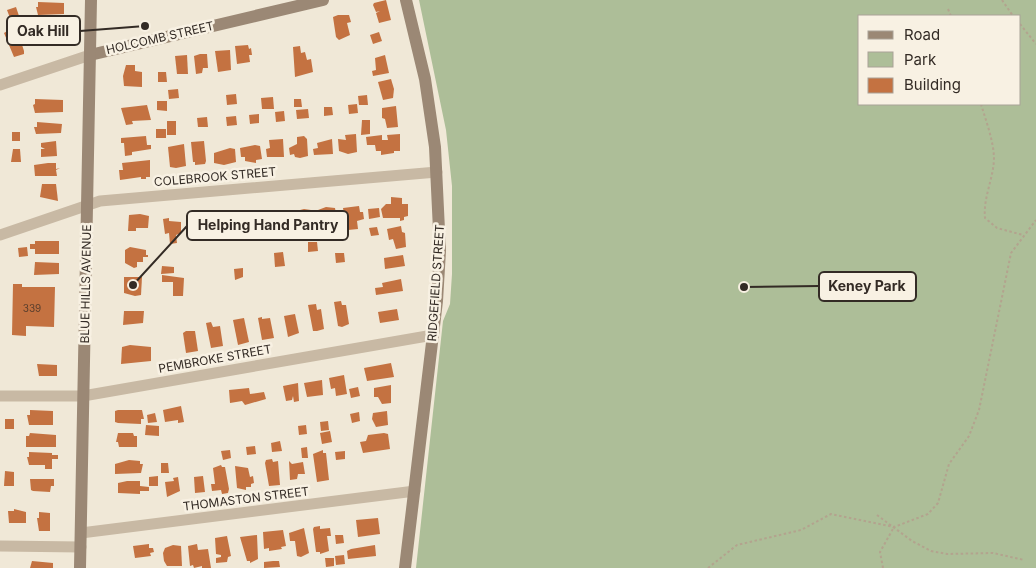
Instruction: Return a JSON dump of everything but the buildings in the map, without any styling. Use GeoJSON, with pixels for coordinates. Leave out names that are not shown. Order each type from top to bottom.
{"type":"FeatureCollection","features":[{"type":"Feature","properties":{"kind":"street","name":"BLUE HILLS AVENUE"},"geometry":{"type":"LineString","coordinates":[[80,568],[91,0]]}},
{"type":"Feature","properties":{"kind":"street","name":"HOLCOMB STREET"},"geometry":{"type":"LineString","coordinates":[[0,85],[90,55],[323,0]]}},
{"type":"Feature","properties":{"kind":"street","name":"RIDGEFIELD STREET"},"geometry":{"type":"LineString","coordinates":[[406,0],[425,79],[437,172],[440,251],[433,335],[406,568]]}},
{"type":"Feature","properties":{"kind":"street","name":"COLEBROOK STREET"},"geometry":{"type":"LineString","coordinates":[[0,235],[100,201],[437,172]]}},
{"type":"Feature","properties":{"kind":"street","name":"PEMBROKE STREET"},"geometry":{"type":"LineString","coordinates":[[0,396],[83,396],[433,335]]}},
{"type":"Feature","properties":{"kind":"street","name":"THOMASTON STREET"},"geometry":{"type":"LineString","coordinates":[[81,533],[415,491]]}},
{"type":"Feature","properties":{"kind":"street"},"geometry":{"type":"LineString","coordinates":[[0,546],[80,547]]}},
{"type":"Feature","properties":{"kind":"path"},"geometry":{"type":"LineString","coordinates":[[1002,0],[1012,15]]}},
{"type":"Feature","properties":{"kind":"path"},"geometry":{"type":"LineString","coordinates":[[948,9],[951,15]]}},
{"type":"Feature","properties":{"kind":"path"},"geometry":{"type":"LineString","coordinates":[[1021,25],[1036,44]]}},
{"type":"Feature","properties":{"kind":"path"},"geometry":{"type":"LineString","coordinates":[[981,105],[994,158],[984,204],[985,218],[997,228],[1024,236]]}},
{"type":"Feature","properties":{"kind":"path"},"geometry":{"type":"LineString","coordinates":[[708,568],[737,545],[801,530],[830,514],[894,527],[928,514],[938,503],[949,464],[969,436],[979,410],[1011,253],[1036,220]]}},
{"type":"Feature","properties":{"kind":"path"},"geometry":{"type":"LineString","coordinates":[[877,515],[912,541],[931,551],[946,554],[993,554],[1024,560]]}},
{"type":"Feature","properties":{"kind":"path"},"geometry":{"type":"LineString","coordinates":[[882,568],[880,552],[894,527]]}},
{"type":"Feature","properties":{"kind":"green space"},"geometry":{"type":"Polygon","coordinates":[[[419,0],[1036,0],[1036,568],[416,568],[443,321],[450,304],[452,186],[446,130],[419,0]]]}},
{"type":"Feature","properties":{"kind":"place","name":"Oak Hill"},"geometry":{"type":"Point","coordinates":[145,26]}},
{"type":"Feature","properties":{"kind":"place","name":"Helping Hand Pantry"},"geometry":{"type":"Point","coordinates":[133,285]}},
{"type":"Feature","properties":{"kind":"place","name":"Keney Park"},"geometry":{"type":"Point","coordinates":[744,287]}}]}
